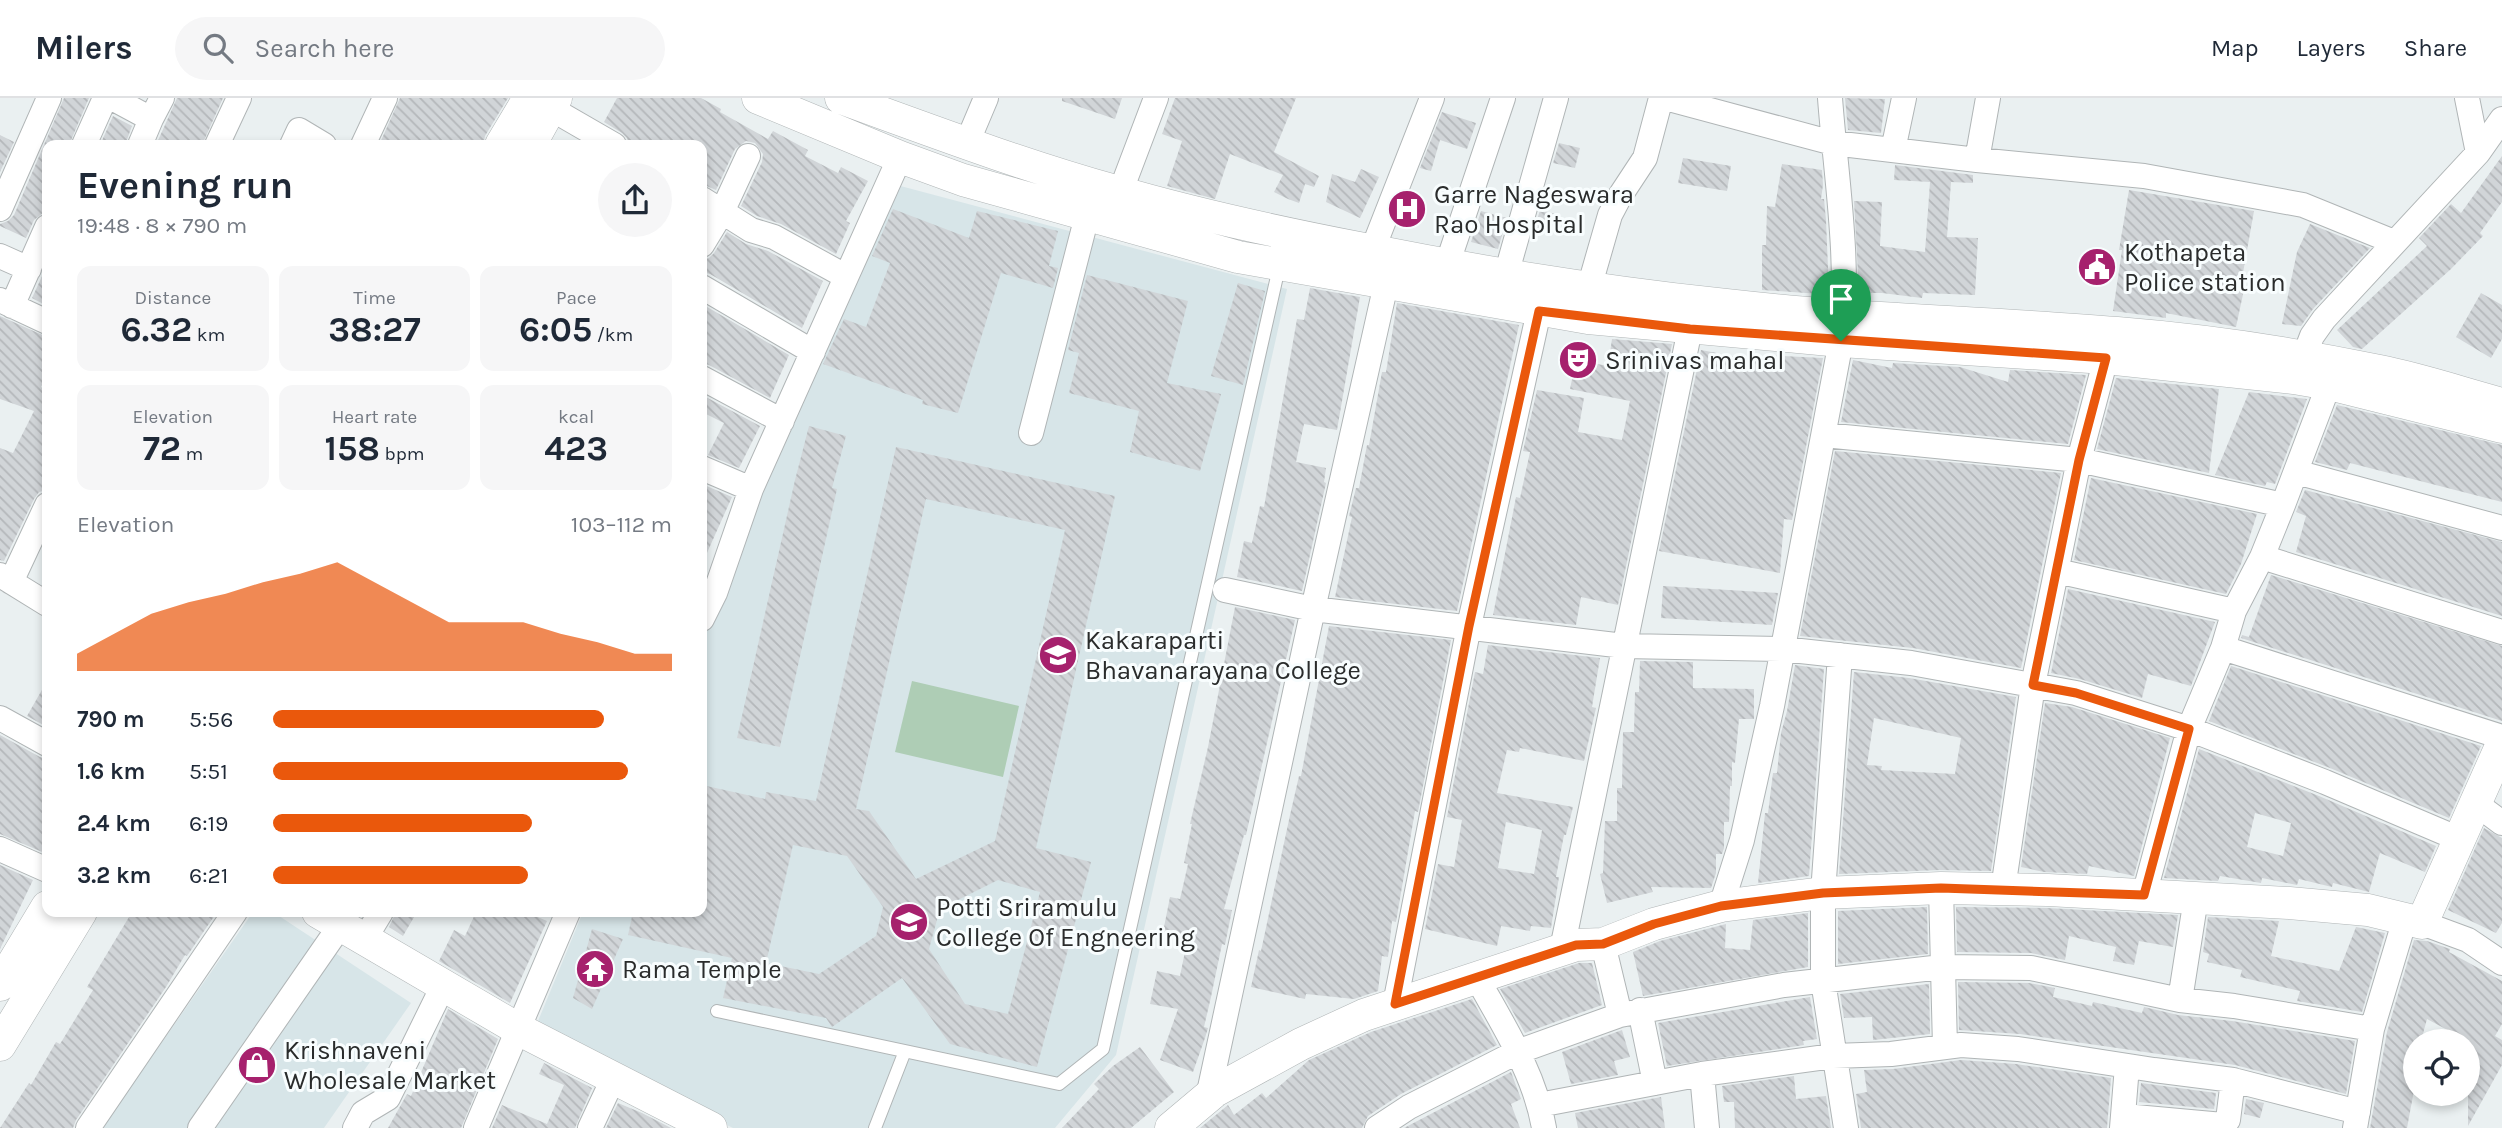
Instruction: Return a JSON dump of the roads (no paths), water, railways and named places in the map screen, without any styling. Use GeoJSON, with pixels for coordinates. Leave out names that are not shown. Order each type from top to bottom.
{"type":"FeatureCollection","features":[{"type":"Feature","properties":{"kind":"street"},"geometry":{"type":"LineString","coordinates":[[0,209],[49,98]]}},
{"type":"Feature","properties":{"kind":"street"},"geometry":{"type":"LineString","coordinates":[[86,140],[105,98]]}},
{"type":"Feature","properties":{"kind":"street"},"geometry":{"type":"LineString","coordinates":[[112,98],[157,109],[142,140]]}},
{"type":"Feature","properties":{"kind":"street"},"geometry":{"type":"LineString","coordinates":[[219,140],[239,98]]}},
{"type":"Feature","properties":{"kind":"street"},"geometry":{"type":"LineString","coordinates":[[365,140],[385,98]]}},
{"type":"Feature","properties":{"kind":"street"},"geometry":{"type":"LineString","coordinates":[[758,98],[963,180],[1238,257],[1284,249],[1372,251],[1589,288],[1738,307],[1842,328],[2294,378],[2329,384],[2502,427]]}},
{"type":"Feature","properties":{"kind":"street"},"geometry":{"type":"LineString","coordinates":[[841,98],[1120,193],[1236,223],[1284,249],[1386,284],[1539,311],[1690,329],[1842,328],[2119,333],[2304,357],[2382,371],[2502,404]]}},
{"type":"Feature","properties":{"kind":"street"},"geometry":{"type":"LineString","coordinates":[[967,143],[986,98]]}},
{"type":"Feature","properties":{"kind":"street"},"geometry":{"type":"LineString","coordinates":[[1120,193],[1156,98]]}},
{"type":"Feature","properties":{"kind":"street"},"geometry":{"type":"LineString","coordinates":[[1372,251],[1432,98]]}},
{"type":"Feature","properties":{"kind":"street"},"geometry":{"type":"LineString","coordinates":[[1447,265],[1503,98]]}},
{"type":"Feature","properties":{"kind":"street"},"geometry":{"type":"LineString","coordinates":[[1506,275],[1556,98]]}},
{"type":"Feature","properties":{"kind":"street"},"geometry":{"type":"LineString","coordinates":[[1589,288],[1610,215],[1645,159],[1663,98],[1739,107],[1833,143],[2144,176],[2304,205],[2394,242]]}},
{"type":"Feature","properties":{"kind":"street"},"geometry":{"type":"LineString","coordinates":[[1721,906],[1742,840],[1772,706],[1842,328],[1839,194],[1830,98]]}},
{"type":"Feature","properties":{"kind":"street"},"geometry":{"type":"LineString","coordinates":[[1893,150],[1904,98]]}},
{"type":"Feature","properties":{"kind":"street"},"geometry":{"type":"LineString","coordinates":[[1977,160],[1988,98]]}},
{"type":"Feature","properties":{"kind":"street"},"geometry":{"type":"LineString","coordinates":[[2467,98],[2479,153]]}},
{"type":"Feature","properties":{"kind":"street"},"geometry":{"type":"LineString","coordinates":[[506,140],[545,102]]}},
{"type":"Feature","properties":{"kind":"street"},"geometry":{"type":"LineString","coordinates":[[532,140],[545,102]]}},
{"type":"Feature","properties":{"kind":"street"},"geometry":{"type":"LineString","coordinates":[[545,102],[606,140]]}},
{"type":"Feature","properties":{"kind":"street"},"geometry":{"type":"LineString","coordinates":[[2304,357],[2312,336],[2324,319],[2479,153],[2501,123]]}},
{"type":"Feature","properties":{"kind":"street"},"geometry":{"type":"LineString","coordinates":[[294,140],[299,130],[316,140]]}},
{"type":"Feature","properties":{"kind":"street"},"geometry":{"type":"LineString","coordinates":[[707,225],[712,205],[748,156]]}},
{"type":"Feature","properties":{"kind":"street"},"geometry":{"type":"LineString","coordinates":[[708,590],[900,157]]}},
{"type":"Feature","properties":{"kind":"street"},"geometry":{"type":"LineString","coordinates":[[712,205],[751,230],[774,237],[845,276]]}},
{"type":"Feature","properties":{"kind":"street"},"geometry":{"type":"LineString","coordinates":[[1031,433],[1087,216]]}},
{"type":"Feature","properties":{"kind":"street"},"geometry":{"type":"LineString","coordinates":[[42,239],[29,269],[6,303],[42,320]]}},
{"type":"Feature","properties":{"kind":"street"},"geometry":{"type":"LineString","coordinates":[[0,256],[29,269]]}},
{"type":"Feature","properties":{"kind":"street"},"geometry":{"type":"LineString","coordinates":[[1208,1097],[1312,609],[1386,284]]}},
{"type":"Feature","properties":{"kind":"street"},"geometry":{"type":"LineString","coordinates":[[707,290],[813,352]]}},
{"type":"Feature","properties":{"kind":"street"},"geometry":{"type":"LineString","coordinates":[[1395,1004],[1469,626],[1539,311]]}},
{"type":"Feature","properties":{"kind":"street"},"geometry":{"type":"LineString","coordinates":[[1562,949],[1690,329]]}},
{"type":"Feature","properties":{"kind":"street"},"geometry":{"type":"LineString","coordinates":[[2003,889],[2033,685],[2079,460],[2106,358]]}},
{"type":"Feature","properties":{"kind":"street"},"geometry":{"type":"LineString","coordinates":[[707,381],[782,421]]}},
{"type":"Feature","properties":{"kind":"street"},"geometry":{"type":"LineString","coordinates":[[2144,895],[2189,729],[2223,648],[2234,611],[2262,557],[2329,384]]}},
{"type":"Feature","properties":{"kind":"street"},"geometry":{"type":"LineString","coordinates":[[1824,435],[2079,460],[2283,505]]}},
{"type":"Feature","properties":{"kind":"street"},"geometry":{"type":"LineString","coordinates":[[707,470],[751,489]]}},
{"type":"Feature","properties":{"kind":"street"},"geometry":{"type":"LineString","coordinates":[[2296,472],[2502,528]]}},
{"type":"Feature","properties":{"kind":"street"},"geometry":{"type":"LineString","coordinates":[[42,514],[6,578],[42,601]]}},
{"type":"Feature","properties":{"kind":"street"},"geometry":{"type":"LineString","coordinates":[[2262,557],[2502,632]]}},
{"type":"Feature","properties":{"kind":"street"},"geometry":{"type":"LineString","coordinates":[[2057,571],[2234,611]]}},
{"type":"Feature","properties":{"kind":"street"},"geometry":{"type":"LineString","coordinates":[[1225,590],[1312,609],[1624,646],[1782,649],[1911,663],[2076,693],[2189,729],[2325,782],[2459,839]]}},
{"type":"Feature","properties":{"kind":"street"},"geometry":{"type":"LineString","coordinates":[[2223,648],[2502,737]]}},
{"type":"Feature","properties":{"kind":"street"},"geometry":{"type":"LineString","coordinates":[[1840,655],[1823,893],[1823,981],[1846,1128]]}},
{"type":"Feature","properties":{"kind":"street"},"geometry":{"type":"LineString","coordinates":[[0,718],[42,741]]}},
{"type":"Feature","properties":{"kind":"street"},"geometry":{"type":"LineString","coordinates":[[1477,978],[1517,1052],[1542,1117],[1655,1083],[1702,1074],[1833,1056],[1891,1054],[1961,1045],[2018,1049],[2233,1080],[2356,1120],[2372,1029],[2413,921],[2459,839],[2502,744]]}},
{"type":"Feature","properties":{"kind":"street"},"geometry":{"type":"LineString","coordinates":[[2475,803],[2502,823]]}},
{"type":"Feature","properties":{"kind":"street"},"geometry":{"type":"LineString","coordinates":[[0,849],[42,868]]}},
{"type":"Feature","properties":{"kind":"street"},"geometry":{"type":"LineString","coordinates":[[1171,1128],[1208,1097],[1301,1044],[1364,1015],[1562,949],[1576,945],[1603,944],[1654,924],[1721,906],[1823,893],[1941,888],[2003,889],[2355,909],[2413,921],[2468,940],[2502,963]]}},
{"type":"Feature","properties":{"kind":"street"},"geometry":{"type":"LineString","coordinates":[[1941,888],[1945,1047]]}},
{"type":"Feature","properties":{"kind":"street"},"geometry":{"type":"LineString","coordinates":[[2180,1000],[2196,898]]}},
{"type":"Feature","properties":{"kind":"street"},"geometry":{"type":"LineString","coordinates":[[0,985],[42,915]]}},
{"type":"Feature","properties":{"kind":"street"},"geometry":{"type":"LineString","coordinates":[[0,1045],[78,917]]}},
{"type":"Feature","properties":{"kind":"street"},"geometry":{"type":"LineString","coordinates":[[88,1128],[232,917]]}},
{"type":"Feature","properties":{"kind":"street"},"geometry":{"type":"LineString","coordinates":[[200,1128],[341,926],[367,917]]}},
{"type":"Feature","properties":{"kind":"street"},"geometry":{"type":"LineString","coordinates":[[476,1128],[566,917]]}},
{"type":"Feature","properties":{"kind":"street"},"geometry":{"type":"LineString","coordinates":[[341,926],[518,1029],[711,1128]]}},
{"type":"Feature","properties":{"kind":"street"},"geometry":{"type":"LineString","coordinates":[[1603,944],[1655,1083]]}},
{"type":"Feature","properties":{"kind":"street"},"geometry":{"type":"LineString","coordinates":[[1377,1128],[1409,1107],[1517,1052],[1630,1013],[1784,985],[1942,967],[2031,968],[2180,1000],[2234,1006],[2372,1029]]}},
{"type":"Feature","properties":{"kind":"street"},"geometry":{"type":"LineString","coordinates":[[355,1128],[363,1113],[388,1098],[443,986]]}},
{"type":"Feature","properties":{"kind":"street"},"geometry":{"type":"LineString","coordinates":[[2127,1066],[2123,1122],[2223,1125],[2228,1120],[2233,1080]]}},
{"type":"Feature","properties":{"kind":"street"},"geometry":{"type":"LineString","coordinates":[[1702,1074],[1707,1128]]}},
{"type":"Feature","properties":{"kind":"street"},"geometry":{"type":"LineString","coordinates":[[590,1128],[613,1079]]}},
{"type":"Feature","properties":{"kind":"lane"},"geometry":{"type":"LineString","coordinates":[[717,1011],[1059,1084],[1103,1049],[1284,249]]}},
{"type":"Feature","properties":{"kind":"lane"},"geometry":{"type":"LineString","coordinates":[[875,1128],[905,1051]]}},
{"type":"Feature","properties":{"kind":"place","name":"Garre Nageswara Rao Hospital"},"geometry":{"type":"Point","coordinates":[1407,209]}},
{"type":"Feature","properties":{"kind":"place","name":"Kothapeta Police station"},"geometry":{"type":"Point","coordinates":[2097,267]}},
{"type":"Feature","properties":{"kind":"place","name":"Srinivas mahal"},"geometry":{"type":"Point","coordinates":[1578,360]}},
{"type":"Feature","properties":{"kind":"place","name":"Kakaraparti Bhavanarayana College"},"geometry":{"type":"Point","coordinates":[1058,655]}},
{"type":"Feature","properties":{"kind":"place","name":"Potti Sriramulu College Of Engneering"},"geometry":{"type":"Point","coordinates":[909,922]}},
{"type":"Feature","properties":{"kind":"place","name":"Rama Temple"},"geometry":{"type":"Point","coordinates":[595,969]}},
{"type":"Feature","properties":{"kind":"place","name":"Krishnaveni Wholesale Market"},"geometry":{"type":"Point","coordinates":[257,1065]}}]}
